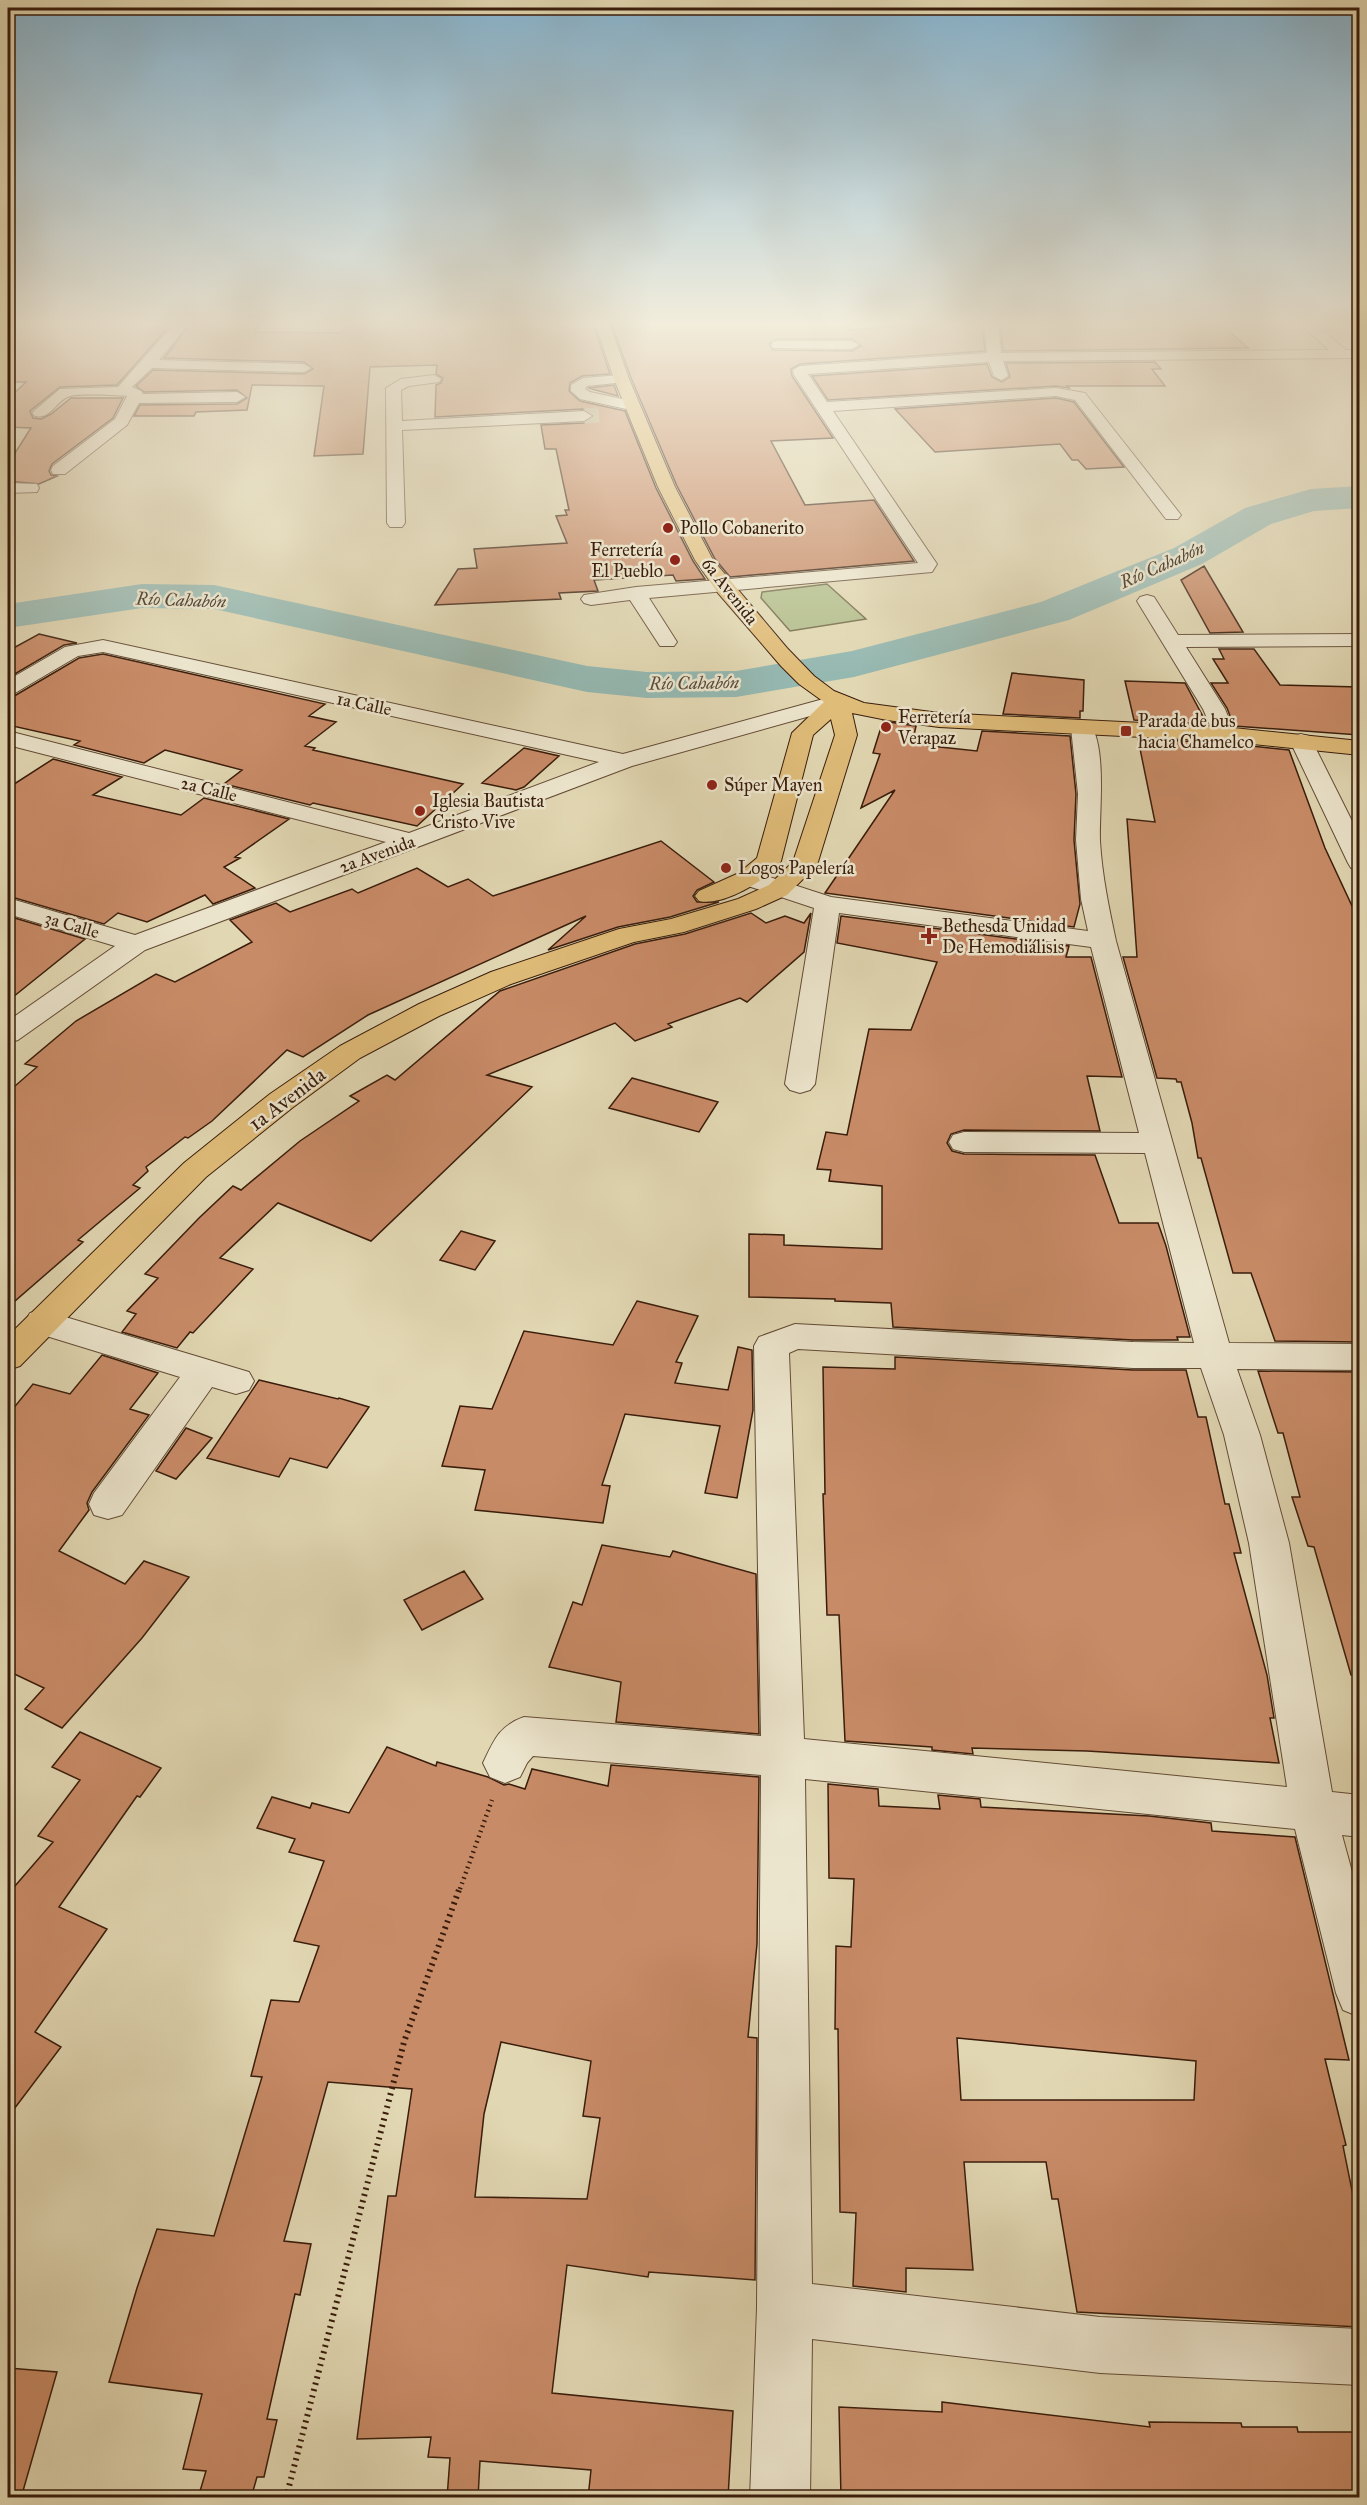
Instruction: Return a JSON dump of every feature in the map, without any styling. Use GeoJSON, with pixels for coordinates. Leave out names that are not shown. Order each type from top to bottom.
{"type":"FeatureCollection","features":[{"type":"Feature","properties":{"kind":"main road","name":"6a Avenida"},"geometry":{"type":"LineString","coordinates":[[646,440],[675,508],[723,587],[778,651],[828,695]]}},
{"type":"Feature","properties":{"kind":"main road"},"geometry":{"type":"LineString","coordinates":[[803,733],[828,695],[907,716],[1082,728],[1224,734],[1359,748]]}},
{"type":"Feature","properties":{"kind":"main road","name":"1a Avenida"},"geometry":{"type":"LineString","coordinates":[[8,1356],[195,1170],[281,1101],[350,1052],[429,1010],[501,978],[628,935],[675,926],[747,904],[778,890],[805,865],[846,735],[828,695]]}},
{"type":"Feature","properties":{"kind":"main road","name":"1a Avenida"},"geometry":{"type":"LineString","coordinates":[[628,935],[664,915],[748,878],[769,861],[803,733]]}},
{"type":"Feature","properties":{"kind":"street"},"geometry":{"type":"LineString","coordinates":[[59,470],[98,440]]}},
{"type":"Feature","properties":{"kind":"street"},"geometry":{"type":"LineString","coordinates":[[394,440],[396,523]]}},
{"type":"Feature","properties":{"kind":"street"},"geometry":{"type":"LineString","coordinates":[[591,599],[636,593],[925,568],[928,564],[845,440]]}},
{"type":"Feature","properties":{"kind":"street"},"geometry":{"type":"LineString","coordinates":[[1114,440],[1172,515]]}},
{"type":"Feature","properties":{"kind":"street"},"geometry":{"type":"LineString","coordinates":[[8,488],[32,488]]}},
{"type":"Feature","properties":{"kind":"street"},"geometry":{"type":"LineString","coordinates":[[636,593],[667,642]]}},
{"type":"Feature","properties":{"kind":"street"},"geometry":{"type":"LineString","coordinates":[[1147,601],[1214,709],[1224,734]]}},
{"type":"Feature","properties":{"kind":"street"},"geometry":{"type":"LineString","coordinates":[[1172,641],[1359,640]]}},
{"type":"Feature","properties":{"kind":"street","name":"1a Calle"},"geometry":{"type":"LineString","coordinates":[[8,689],[72,651],[103,646],[624,761]]}},
{"type":"Feature","properties":{"kind":"street","name":"2a Avenida"},"geometry":{"type":"LineString","coordinates":[[8,1034],[136,944],[624,761],[708,736],[828,695]]}},
{"type":"Feature","properties":{"kind":"street"},"geometry":{"type":"LineString","coordinates":[[1082,728],[1087,755],[1088,840],[1094,899],[1103,941],[1215,1357],[1242,1435],[1269,1543],[1313,1811],[1359,1993]]}},
{"type":"Feature","properties":{"kind":"street"},"geometry":{"type":"LineString","coordinates":[[708,736],[803,733]]}},
{"type":"Feature","properties":{"kind":"street","name":"2a Calle"},"geometry":{"type":"LineString","coordinates":[[8,738],[411,841]]}},
{"type":"Feature","properties":{"kind":"street"},"geometry":{"type":"LineString","coordinates":[[1301,741],[1359,863]]}},
{"type":"Feature","properties":{"kind":"street"},"geometry":{"type":"LineString","coordinates":[[748,878],[778,890],[826,904],[1103,941]]}},
{"type":"Feature","properties":{"kind":"street"},"geometry":{"type":"LineString","coordinates":[[800,1084],[826,904]]}},
{"type":"Feature","properties":{"kind":"street","name":"3a Calle"},"geometry":{"type":"LineString","coordinates":[[8,906],[136,944]]}},
{"type":"Feature","properties":{"kind":"street"},"geometry":{"type":"LineString","coordinates":[[964,1142],[1159,1143]]}},
{"type":"Feature","properties":{"kind":"street"},"geometry":{"type":"LineString","coordinates":[[42,1322],[220,1376],[108,1504]]}},
{"type":"Feature","properties":{"kind":"street"},"geometry":{"type":"LineString","coordinates":[[780,2498],[785,2308],[783,1756],[771,1346],[795,1336],[1215,1357],[1359,1357]]}},
{"type":"Feature","properties":{"kind":"street"},"geometry":{"type":"LineString","coordinates":[[505,1763],[511,1750],[524,1736],[783,1756],[1146,1791],[1359,1816]]}},
{"type":"Feature","properties":{"kind":"street"},"geometry":{"type":"LineString","coordinates":[[785,2308],[1100,2345],[1359,2357]]}},
{"type":"Feature","properties":{"kind":"path"},"geometry":{"type":"LineString","coordinates":[[286,2498],[404,2042],[505,1763]]}},
{"type":"Feature","properties":{"kind":"green space"},"geometry":{"type":"Polygon","coordinates":[[[827,584],[866,619],[790,631],[761,598],[762,592],[827,584]]]}},
{"type":"Feature","properties":{"kind":"building"},"geometry":{"type":"Polygon","coordinates":[[[23,440],[84,440],[52,464],[49,471],[51,475],[57,476],[39,484],[8,481],[8,464],[23,440]]]}},
{"type":"Feature","properties":{"kind":"building"},"geometry":{"type":"Polygon","coordinates":[[[316,440],[364,440],[363,454],[314,456],[316,440]]]}},
{"type":"Feature","properties":{"kind":"building"},"geometry":{"type":"Polygon","coordinates":[[[543,440],[637,440],[656,488],[693,561],[705,579],[676,581],[673,575],[594,580],[598,591],[559,593],[561,599],[435,605],[458,569],[477,568],[474,549],[567,543],[556,516],[567,515],[565,510],[569,510],[556,449],[545,449],[543,440]]]}},
{"type":"Feature","properties":{"kind":"building"},"geometry":{"type":"Polygon","coordinates":[[[657,440],[794,440],[771,441],[805,505],[874,500],[914,561],[730,577],[715,559],[677,486],[657,440]]]}},
{"type":"Feature","properties":{"kind":"building"},"geometry":{"type":"Polygon","coordinates":[[[924,440],[1103,440],[1124,467],[1086,469],[1078,460],[1072,460],[1060,444],[935,452],[924,440]]]}},
{"type":"Feature","properties":{"kind":"building"},"geometry":{"type":"Polygon","coordinates":[[[1204,566],[1243,632],[1210,633],[1181,580],[1204,566]]]}},
{"type":"Feature","properties":{"kind":"building"},"geometry":{"type":"Polygon","coordinates":[[[39,634],[77,643],[64,645],[8,678],[8,651],[39,634]]]}},
{"type":"Feature","properties":{"kind":"building"},"geometry":{"type":"Polygon","coordinates":[[[1219,649],[1254,649],[1280,685],[1359,687],[1359,735],[1234,726],[1227,708],[1211,683],[1228,683],[1213,659],[1224,659],[1219,649]]]}},
{"type":"Feature","properties":{"kind":"building"},"geometry":{"type":"Polygon","coordinates":[[[103,654],[325,704],[309,716],[336,722],[305,746],[315,748],[313,750],[463,784],[417,826],[313,803],[310,805],[224,784],[242,770],[165,750],[144,763],[74,745],[80,741],[8,725],[8,697],[16,695],[79,658],[103,654]]]}},
{"type":"Feature","properties":{"kind":"building"},"geometry":{"type":"Polygon","coordinates":[[[1012,673],[1084,680],[1083,711],[1080,711],[1080,718],[1003,714],[1012,673]]]}},
{"type":"Feature","properties":{"kind":"building"},"geometry":{"type":"Polygon","coordinates":[[[1125,681],[1185,683],[1207,724],[1134,720],[1125,681]]]}},
{"type":"Feature","properties":{"kind":"building"},"geometry":{"type":"Polygon","coordinates":[[[883,721],[916,726],[912,744],[977,751],[982,731],[1070,736],[1076,794],[1074,840],[1080,904],[1074,927],[825,893],[895,790],[861,808],[880,754],[873,753],[883,721]]]}},
{"type":"Feature","properties":{"kind":"building"},"geometry":{"type":"Polygon","coordinates":[[[1138,739],[1224,743],[1289,750],[1325,848],[1359,921],[1359,1342],[1275,1341],[1251,1273],[1233,1273],[1201,1158],[1198,1158],[1181,1082],[1177,1082],[1176,1079],[1157,1078],[1123,957],[1137,957],[1127,819],[1155,822],[1138,739]]]}},
{"type":"Feature","properties":{"kind":"building"},"geometry":{"type":"Polygon","coordinates":[[[524,748],[559,756],[524,787],[516,790],[482,783],[524,748]]]}},
{"type":"Feature","properties":{"kind":"building"},"geometry":{"type":"Polygon","coordinates":[[[53,759],[122,777],[93,795],[181,815],[204,798],[289,819],[235,857],[240,858],[224,867],[255,888],[213,904],[205,895],[147,922],[118,913],[104,924],[8,896],[8,788],[53,759]]]}},
{"type":"Feature","properties":{"kind":"building"},"geometry":{"type":"Polygon","coordinates":[[[661,841],[714,882],[697,890],[693,896],[697,902],[719,902],[670,917],[618,927],[548,950],[586,916],[368,1015],[303,1057],[287,1050],[212,1121],[188,1138],[185,1137],[146,1167],[148,1171],[133,1185],[140,1188],[78,1240],[83,1242],[8,1307],[8,1092],[37,1067],[25,1064],[76,1021],[156,974],[175,982],[252,942],[230,920],[276,903],[290,912],[352,889],[358,893],[417,868],[448,887],[468,879],[493,896],[661,841]]]}},
{"type":"Feature","properties":{"kind":"building"},"geometry":{"type":"Polygon","coordinates":[[[751,913],[766,923],[785,916],[804,923],[811,913],[804,952],[747,1002],[740,998],[668,1024],[672,1027],[635,1041],[615,1023],[487,1075],[532,1087],[371,1241],[278,1203],[220,1258],[253,1269],[177,1348],[122,1332],[136,1314],[127,1311],[158,1278],[145,1274],[233,1186],[241,1190],[300,1141],[359,1101],[350,1096],[387,1075],[395,1080],[500,991],[635,944],[685,934],[751,913]]]}},
{"type":"Feature","properties":{"kind":"building"},"geometry":{"type":"Polygon","coordinates":[[[8,916],[85,939],[8,1001],[8,916]]]}},
{"type":"Feature","properties":{"kind":"building"},"geometry":{"type":"Polygon","coordinates":[[[841,916],[1069,946],[1066,957],[1091,957],[1122,1077],[1087,1076],[1100,1131],[964,1130],[951,1134],[947,1143],[952,1151],[964,1154],[1095,1155],[1119,1223],[1158,1223],[1190,1337],[1177,1337],[1178,1340],[1133,1340],[893,1327],[891,1303],[749,1297],[749,1234],[784,1235],[784,1245],[882,1249],[882,1186],[829,1181],[831,1170],[817,1169],[826,1132],[847,1135],[869,1029],[911,1030],[937,962],[837,943],[841,916]]]}},
{"type":"Feature","properties":{"kind":"building"},"geometry":{"type":"Polygon","coordinates":[[[632,1078],[718,1102],[699,1132],[609,1108],[632,1078]]]}},
{"type":"Feature","properties":{"kind":"building"},"geometry":{"type":"Polygon","coordinates":[[[461,1231],[495,1241],[475,1270],[440,1260],[461,1231]]]}},
{"type":"Feature","properties":{"kind":"building"},"geometry":{"type":"Polygon","coordinates":[[[637,1301],[698,1316],[676,1362],[682,1363],[675,1383],[728,1390],[738,1347],[752,1350],[753,1410],[737,1498],[705,1493],[720,1426],[625,1414],[602,1485],[610,1486],[603,1523],[475,1510],[485,1470],[442,1466],[460,1406],[492,1409],[524,1331],[613,1345],[637,1301]]]}},
{"type":"Feature","properties":{"kind":"building"},"geometry":{"type":"Polygon","coordinates":[[[102,1355],[158,1373],[130,1409],[149,1415],[92,1492],[87,1503],[89,1510],[59,1551],[125,1584],[144,1561],[189,1577],[142,1638],[62,1728],[25,1709],[44,1688],[8,1671],[8,1415],[33,1384],[70,1394],[102,1355]]]}},
{"type":"Feature","properties":{"kind":"building"},"geometry":{"type":"Polygon","coordinates":[[[895,1357],[1133,1370],[1186,1370],[1198,1417],[1206,1417],[1225,1504],[1229,1504],[1241,1553],[1234,1553],[1267,1675],[1274,1718],[1270,1718],[1279,1763],[1087,1751],[972,1748],[973,1754],[932,1750],[932,1747],[845,1741],[839,1615],[827,1615],[823,1494],[825,1494],[823,1367],[895,1369],[895,1357]]]}},
{"type":"Feature","properties":{"kind":"building"},"geometry":{"type":"Polygon","coordinates":[[[1258,1371],[1359,1372],[1359,1674],[1351,1675],[1314,1547],[1308,1546],[1292,1497],[1300,1497],[1283,1433],[1278,1433],[1258,1371]]]}},
{"type":"Feature","properties":{"kind":"building"},"geometry":{"type":"Polygon","coordinates":[[[259,1380],[369,1407],[327,1468],[290,1458],[279,1477],[207,1458],[259,1380]]]}},
{"type":"Feature","properties":{"kind":"building"},"geometry":{"type":"Polygon","coordinates":[[[186,1428],[212,1438],[176,1479],[156,1471],[186,1428]]]}},
{"type":"Feature","properties":{"kind":"building"},"geometry":{"type":"Polygon","coordinates":[[[602,1545],[670,1557],[673,1551],[756,1574],[759,1734],[616,1722],[621,1682],[549,1667],[573,1602],[582,1605],[602,1545]]]}},
{"type":"Feature","properties":{"kind":"building"},"geometry":{"type":"Polygon","coordinates":[[[464,1571],[483,1599],[422,1630],[404,1600],[464,1571]]]}},
{"type":"Feature","properties":{"kind":"building"},"geometry":{"type":"Polygon","coordinates":[[[80,1732],[161,1768],[140,1797],[137,1796],[59,1907],[107,1929],[35,2032],[61,2047],[8,2117],[8,1894],[53,1842],[38,1836],[80,1780],[52,1767],[80,1732]]]}},
{"type":"Feature","properties":{"kind":"building"},"geometry":{"type":"Polygon","coordinates":[[[387,1747],[436,1766],[437,1762],[488,1777],[504,1785],[509,1784],[525,1789],[532,1769],[608,1786],[611,1765],[759,1777],[757,1944],[748,2037],[757,2038],[755,2280],[649,2272],[648,2277],[567,2265],[552,2393],[733,2411],[728,2498],[588,2498],[591,2470],[480,2461],[478,2498],[447,2498],[450,2458],[428,2457],[431,2437],[357,2439],[388,2196],[396,2196],[412,2089],[328,2082],[284,2241],[311,2244],[300,2295],[295,2294],[267,2419],[277,2420],[264,2477],[257,2477],[251,2498],[198,2498],[206,2471],[183,2469],[202,2394],[109,2382],[157,2229],[214,2236],[262,2077],[251,2076],[271,2000],[299,2002],[319,1946],[294,1941],[324,1861],[289,1852],[295,1839],[257,1828],[272,1797],[310,1808],[312,1803],[349,1813],[387,1747]],[[501,2042],[484,2114],[475,2197],[587,2199],[600,2118],[583,2116],[591,2061],[501,2042]]]}},
{"type":"Feature","properties":{"kind":"building"},"geometry":{"type":"Polygon","coordinates":[[[828,1784],[878,1789],[879,1806],[940,1809],[938,1795],[980,1799],[981,1807],[1149,1816],[1211,1823],[1212,1831],[1295,1837],[1349,2060],[1325,2059],[1346,2145],[1343,2146],[1359,2225],[1359,2327],[1077,2312],[1058,2199],[1052,2199],[1046,2162],[964,2162],[973,2270],[906,2268],[906,2292],[853,2286],[856,2213],[840,2212],[838,2029],[835,2029],[836,1946],[851,1947],[854,1879],[829,1878],[828,1784]],[[957,2038],[961,2100],[1194,2100],[1196,2061],[957,2038]]]}},
{"type":"Feature","properties":{"kind":"building"},"geometry":{"type":"Polygon","coordinates":[[[8,2368],[57,2372],[21,2498],[8,2498],[8,2368]]]}},
{"type":"Feature","properties":{"kind":"building"},"geometry":{"type":"Polygon","coordinates":[[[942,2402],[1150,2427],[1149,2422],[1241,2423],[1242,2427],[1297,2427],[1298,2432],[1359,2432],[1359,2498],[841,2498],[839,2407],[942,2412],[942,2402]]]}},
{"type":"Feature","properties":{"kind":"waterway","name":"Río Cahabón"},"geometry":{"type":"LineString","coordinates":[[8,616],[142,596],[214,597],[587,679],[647,685],[736,684],[854,664],[1055,611],[1188,556],[1258,516],[1311,500],[1360,497]]}},
{"type":"Feature","properties":{"kind":"place","name":"Pollo Cobanerito"},"geometry":{"type":"Point","coordinates":[668,528]}},
{"type":"Feature","properties":{"kind":"place","name":"Ferretería El Pueblo"},"geometry":{"type":"Point","coordinates":[675,560]}},
{"type":"Feature","properties":{"kind":"place","name":"Ferretería Verapaz"},"geometry":{"type":"Point","coordinates":[886,727]}},
{"type":"Feature","properties":{"kind":"place","name":"Parada de bus hacia Chamelco"},"geometry":{"type":"Point","coordinates":[1126,731]}},
{"type":"Feature","properties":{"kind":"place","name":"Súper Mayen"},"geometry":{"type":"Point","coordinates":[712,785]}},
{"type":"Feature","properties":{"kind":"place","name":"Iglesia Bautista Cristo Vive"},"geometry":{"type":"Point","coordinates":[420,811]}},
{"type":"Feature","properties":{"kind":"place","name":"Logos Papelería"},"geometry":{"type":"Point","coordinates":[726,868]}},
{"type":"Feature","properties":{"kind":"place","name":"Bethesda Unidad De Hemodiálisis"},"geometry":{"type":"Point","coordinates":[929,936]}}]}
